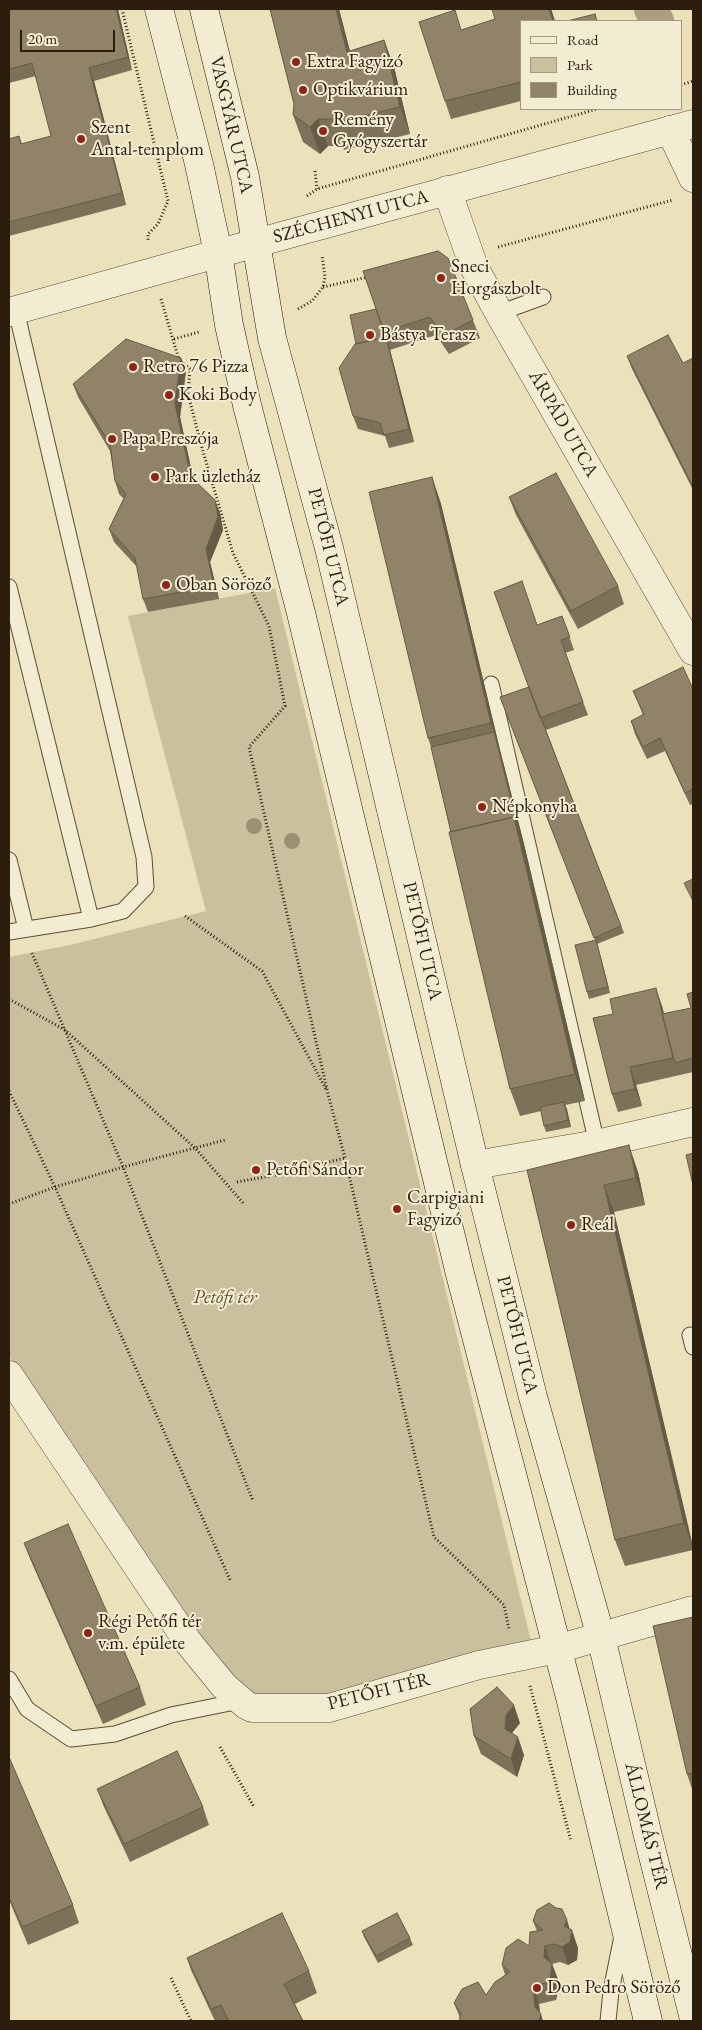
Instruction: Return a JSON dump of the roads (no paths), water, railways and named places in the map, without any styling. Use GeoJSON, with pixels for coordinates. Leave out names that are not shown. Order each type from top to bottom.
{"type":"FeatureCollection","features":[{"type":"Feature","properties":{"kind":"main road"},"geometry":{"type":"LineString","coordinates":[[159,9],[199,164],[218,253]]}},
{"type":"Feature","properties":{"kind":"main road","name":"VASGYÁR UTCA"},"geometry":{"type":"LineString","coordinates":[[204,9],[245,177],[256,243]]}},
{"type":"Feature","properties":{"kind":"main road"},"geometry":{"type":"LineString","coordinates":[[682,127],[693,178]]}},
{"type":"Feature","properties":{"kind":"main road","name":"SZÉCHENYI UTCA"},"geometry":{"type":"LineString","coordinates":[[13,311],[115,281],[153,273],[218,253],[682,127]]}},
{"type":"Feature","properties":{"kind":"main road","name":"ÁRPÁD UTCA"},"geometry":{"type":"LineString","coordinates":[[448,190],[474,267],[693,651]]}},
{"type":"Feature","properties":{"kind":"main road","name":"PETŐFI UTCA"},"geometry":{"type":"LineString","coordinates":[[256,243],[272,338],[329,548],[475,1165],[533,1398],[601,1637]]}},
{"type":"Feature","properties":{"kind":"main road","name":"PETŐFI UTCA"},"geometry":{"type":"LineString","coordinates":[[218,253],[229,325],[247,405],[303,623],[460,1274],[557,1649]]}},
{"type":"Feature","properties":{"kind":"main road"},"geometry":{"type":"LineString","coordinates":[[475,1165],[597,1144],[693,1122]]}},
{"type":"Feature","properties":{"kind":"main road","name":"PETŐFI TÉR"},"geometry":{"type":"LineString","coordinates":[[9,1374],[188,1642],[224,1686],[240,1701],[252,1708],[329,1708],[479,1665],[557,1649],[693,1610]]}},
{"type":"Feature","properties":{"kind":"main road","name":"ÁLLOMÁS TÉR"},"geometry":{"type":"LineString","coordinates":[[601,1637],[632,1772],[693,2015]]}},
{"type":"Feature","properties":{"kind":"main road"},"geometry":{"type":"LineString","coordinates":[[557,1649],[648,2021]]}},
{"type":"Feature","properties":{"kind":"lane"},"geometry":{"type":"LineString","coordinates":[[499,313],[543,297]]}},
{"type":"Feature","properties":{"kind":"lane"},"geometry":{"type":"LineString","coordinates":[[9,932],[91,919],[123,911],[146,887],[144,857],[13,311]]}},
{"type":"Feature","properties":{"kind":"lane"},"geometry":{"type":"LineString","coordinates":[[9,587],[91,919]]}},
{"type":"Feature","properties":{"kind":"lane"},"geometry":{"type":"LineString","coordinates":[[492,684],[597,1144]]}},
{"type":"Feature","properties":{"kind":"lane"},"geometry":{"type":"LineString","coordinates":[[9,860],[26,929]]}},
{"type":"Feature","properties":{"kind":"lane"},"geometry":{"type":"LineString","coordinates":[[9,1679],[27,1709],[71,1739],[115,1734],[171,1715],[240,1701]]}},
{"type":"Feature","properties":{"kind":"lane"},"geometry":{"type":"LineString","coordinates":[[608,2021],[611,1991],[624,1927]]}},
{"type":"Feature","properties":{"kind":"waterway"},"geometry":{"type":"LineString","coordinates":[[651,9],[656,20]]}},
{"type":"Feature","properties":{"kind":"place","name":"Extra Fagyizó"},"geometry":{"type":"Point","coordinates":[296,62]}},
{"type":"Feature","properties":{"kind":"place","name":"Optikvárium"},"geometry":{"type":"Point","coordinates":[303,90]}},
{"type":"Feature","properties":{"kind":"place","name":"Remény Gyógyszertár"},"geometry":{"type":"Point","coordinates":[323,131]}},
{"type":"Feature","properties":{"kind":"place","name":"Szent Antal-templom"},"geometry":{"type":"Point","coordinates":[81,139]}},
{"type":"Feature","properties":{"kind":"place","name":"Sneci Horgászbolt"},"geometry":{"type":"Point","coordinates":[441,278]}},
{"type":"Feature","properties":{"kind":"place","name":"Bástya Terasz"},"geometry":{"type":"Point","coordinates":[370,335]}},
{"type":"Feature","properties":{"kind":"place","name":"Retro 76 Pizza"},"geometry":{"type":"Point","coordinates":[133,367]}},
{"type":"Feature","properties":{"kind":"place","name":"Koki Body"},"geometry":{"type":"Point","coordinates":[169,395]}},
{"type":"Feature","properties":{"kind":"place","name":"Papa Preszója"},"geometry":{"type":"Point","coordinates":[112,439]}},
{"type":"Feature","properties":{"kind":"place","name":"Park üzletház"},"geometry":{"type":"Point","coordinates":[155,477]}},
{"type":"Feature","properties":{"kind":"place","name":"Oban Söröző"},"geometry":{"type":"Point","coordinates":[166,585]}},
{"type":"Feature","properties":{"kind":"place","name":"Népkonyha"},"geometry":{"type":"Point","coordinates":[482,807]}},
{"type":"Feature","properties":{"kind":"place","name":"Petőfi Sándor"},"geometry":{"type":"Point","coordinates":[256,1170]}},
{"type":"Feature","properties":{"kind":"place","name":"Carpigiani Fagyizó"},"geometry":{"type":"Point","coordinates":[397,1209]}},
{"type":"Feature","properties":{"kind":"place","name":"Reál"},"geometry":{"type":"Point","coordinates":[571,1225]}},
{"type":"Feature","properties":{"kind":"place","name":"Régi Petőfi tér v.m. épülete"},"geometry":{"type":"Point","coordinates":[88,1633]}},
{"type":"Feature","properties":{"kind":"place","name":"Don Pedro Söröző"},"geometry":{"type":"Point","coordinates":[537,1988]}},
{"type":"Feature","properties":{"kind":"park label","name":"Petőfi tér"},"geometry":{"type":"Point","coordinates":[225,1298]}}]}
